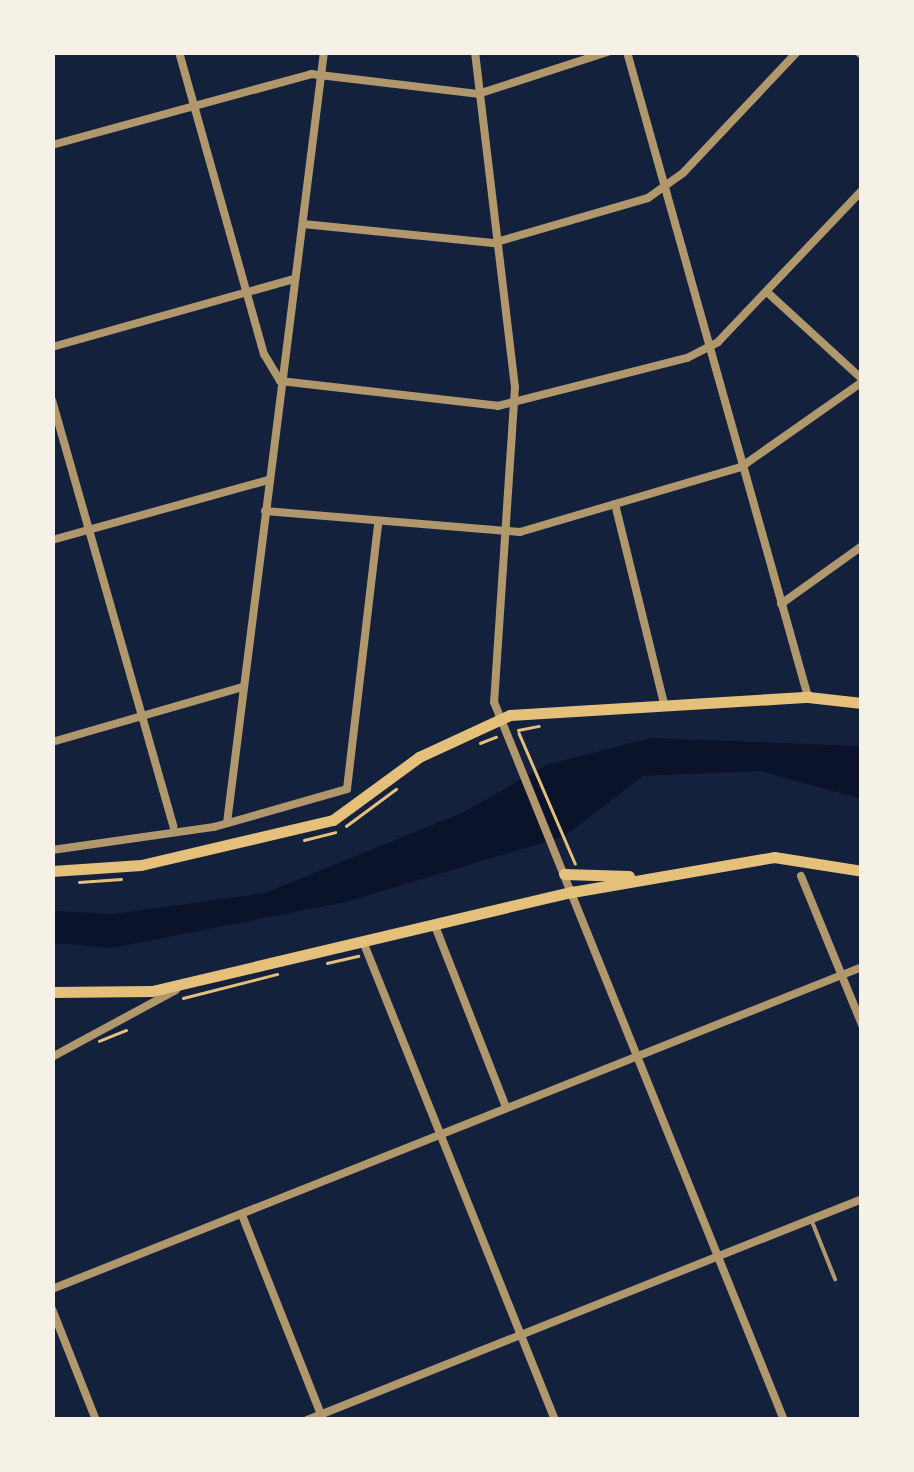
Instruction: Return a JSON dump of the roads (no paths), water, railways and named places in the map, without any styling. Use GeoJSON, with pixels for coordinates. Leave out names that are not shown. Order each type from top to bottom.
{"type":"FeatureCollection","features":[{"type":"Feature","properties":{"kind":"main road"},"geometry":{"type":"LineString","coordinates":[[52,871],[164,861],[333,820],[410,763],[500,718],[664,702],[808,698],[862,703]]}},
{"type":"Feature","properties":{"kind":"main road"},"geometry":{"type":"LineString","coordinates":[[52,992],[194,982],[366,948],[435,926],[572,892],[786,856],[862,871]]}},
{"type":"Feature","properties":{"kind":"main road"},"geometry":{"type":"LineString","coordinates":[[564,874],[654,877]]}},
{"type":"Feature","properties":{"kind":"street"},"geometry":{"type":"LineString","coordinates":[[178,52],[246,293],[280,381]]}},
{"type":"Feature","properties":{"kind":"street"},"geometry":{"type":"LineString","coordinates":[[228,823],[280,381],[324,52]]}},
{"type":"Feature","properties":{"kind":"street"},"geometry":{"type":"LineString","coordinates":[[475,52],[493,243],[515,404],[492,687],[507,736],[784,1420]]}},
{"type":"Feature","properties":{"kind":"street"},"geometry":{"type":"LineString","coordinates":[[52,145],[322,72],[478,94],[607,52]]}},
{"type":"Feature","properties":{"kind":"street"},"geometry":{"type":"LineString","coordinates":[[627,52],[707,349],[808,698]]}},
{"type":"Feature","properties":{"kind":"street"},"geometry":{"type":"LineString","coordinates":[[302,224],[493,243],[664,190],[797,52]]}},
{"type":"Feature","properties":{"kind":"street"},"geometry":{"type":"LineString","coordinates":[[280,381],[515,404],[707,349],[767,292],[862,190]]}},
{"type":"Feature","properties":{"kind":"street"},"geometry":{"type":"LineString","coordinates":[[52,347],[294,279]]}},
{"type":"Feature","properties":{"kind":"street"},"geometry":{"type":"LineString","coordinates":[[265,511],[504,535],[741,467],[862,380],[767,292]]}},
{"type":"Feature","properties":{"kind":"street"},"geometry":{"type":"LineString","coordinates":[[52,400],[172,826]]}},
{"type":"Feature","properties":{"kind":"street"},"geometry":{"type":"LineString","coordinates":[[52,540],[268,480]]}},
{"type":"Feature","properties":{"kind":"street"},"geometry":{"type":"LineString","coordinates":[[615,504],[664,702]]}},
{"type":"Feature","properties":{"kind":"street"},"geometry":{"type":"LineString","coordinates":[[52,850],[126,843],[172,826],[228,823],[347,789],[378,524]]}},
{"type":"Feature","properties":{"kind":"street"},"geometry":{"type":"LineString","coordinates":[[781,604],[862,546]]}},
{"type":"Feature","properties":{"kind":"street"},"geometry":{"type":"LineString","coordinates":[[52,742],[242,687]]}},
{"type":"Feature","properties":{"kind":"street"},"geometry":{"type":"LineString","coordinates":[[801,876],[862,1025]]}},
{"type":"Feature","properties":{"kind":"street"},"geometry":{"type":"LineString","coordinates":[[435,926],[506,1107]]}},
{"type":"Feature","properties":{"kind":"street"},"geometry":{"type":"LineString","coordinates":[[366,948],[555,1420]]}},
{"type":"Feature","properties":{"kind":"street"},"geometry":{"type":"LineString","coordinates":[[52,1289],[862,967]]}},
{"type":"Feature","properties":{"kind":"street"},"geometry":{"type":"LineString","coordinates":[[52,1057],[194,982]]}},
{"type":"Feature","properties":{"kind":"street"},"geometry":{"type":"LineString","coordinates":[[308,1420],[862,1200]]}},
{"type":"Feature","properties":{"kind":"street"},"geometry":{"type":"LineString","coordinates":[[242,1216],[322,1417]]}},
{"type":"Feature","properties":{"kind":"street"},"geometry":{"type":"LineString","coordinates":[[52,1310],[96,1420]]}},
{"type":"Feature","properties":{"kind":"lane"},"geometry":{"type":"LineString","coordinates":[[811,1219],[836,1279]]}},
{"type":"Feature","properties":{"kind":"water"},"geometry":{"type":"Polygon","coordinates":[[[650,738],[861,746],[861,799],[760,771],[643,776],[565,836],[346,902],[112,948],[53,943],[52,911],[114,914],[265,893],[464,812],[546,765],[650,738]]]}}]}
